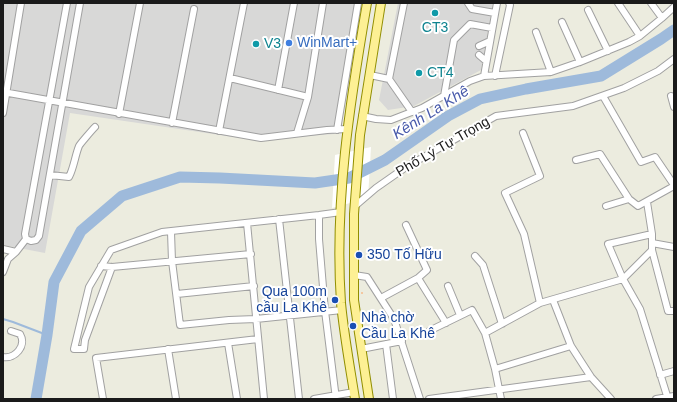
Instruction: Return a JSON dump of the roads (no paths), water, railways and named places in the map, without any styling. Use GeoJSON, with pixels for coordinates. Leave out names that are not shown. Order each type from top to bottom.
{"type":"FeatureCollection","features":[{"type":"Feature","properties":{"kind":"main road"},"geometry":{"type":"LineString","coordinates":[[354,395],[342,310],[340,277],[340,212],[347,129],[366,3]]}},
{"type":"Feature","properties":{"kind":"main road"},"geometry":{"type":"LineString","coordinates":[[370,399],[354,300],[355,206],[362,116],[381,3]]}},
{"type":"Feature","properties":{"kind":"street"},"geometry":{"type":"LineString","coordinates":[[3,113],[5,93],[21,3]]}},
{"type":"Feature","properties":{"kind":"street"},"geometry":{"type":"LineString","coordinates":[[3,272],[5,259],[16,252],[26,239],[25,234],[66,3]]}},
{"type":"Feature","properties":{"kind":"street"},"geometry":{"type":"LineString","coordinates":[[26,239],[31,242],[36,240],[39,236],[80,3]]}},
{"type":"Feature","properties":{"kind":"street"},"geometry":{"type":"LineString","coordinates":[[119,114],[140,3]]}},
{"type":"Feature","properties":{"kind":"street"},"geometry":{"type":"LineString","coordinates":[[219,131],[244,3]]}},
{"type":"Feature","properties":{"kind":"street"},"geometry":{"type":"LineString","coordinates":[[278,90],[294,3]]}},
{"type":"Feature","properties":{"kind":"street"},"geometry":{"type":"LineString","coordinates":[[297,134],[308,97],[323,3]]}},
{"type":"Feature","properties":{"kind":"street"},"geometry":{"type":"LineString","coordinates":[[336,130],[358,3]]}},
{"type":"Feature","properties":{"kind":"street"},"geometry":{"type":"LineString","coordinates":[[389,79],[404,3]]}},
{"type":"Feature","properties":{"kind":"street"},"geometry":{"type":"LineString","coordinates":[[468,3],[472,9],[495,13]]}},
{"type":"Feature","properties":{"kind":"street"},"geometry":{"type":"LineString","coordinates":[[484,76],[497,3]]}},
{"type":"Feature","properties":{"kind":"street"},"geometry":{"type":"LineString","coordinates":[[618,3],[640,36]]}},
{"type":"Feature","properties":{"kind":"street"},"geometry":{"type":"LineString","coordinates":[[650,3],[662,18]]}},
{"type":"Feature","properties":{"kind":"street"},"geometry":{"type":"LineString","coordinates":[[495,76],[510,4]]}},
{"type":"Feature","properties":{"kind":"street"},"geometry":{"type":"LineString","coordinates":[[362,116],[391,120],[422,108],[470,81],[484,76],[551,72],[580,62],[640,36],[674,6]]}},
{"type":"Feature","properties":{"kind":"street"},"geometry":{"type":"LineString","coordinates":[[172,123],[194,9]]}},
{"type":"Feature","properties":{"kind":"street"},"geometry":{"type":"LineString","coordinates":[[588,10],[608,51]]}},
{"type":"Feature","properties":{"kind":"street"},"geometry":{"type":"LineString","coordinates":[[562,22],[580,62]]}},
{"type":"Feature","properties":{"kind":"street"},"geometry":{"type":"LineString","coordinates":[[444,96],[454,40],[470,24],[492,28]]}},
{"type":"Feature","properties":{"kind":"street"},"geometry":{"type":"LineString","coordinates":[[536,32],[551,72]]}},
{"type":"Feature","properties":{"kind":"street"},"geometry":{"type":"LineString","coordinates":[[479,46],[490,41]]}},
{"type":"Feature","properties":{"kind":"street"},"geometry":{"type":"LineString","coordinates":[[479,55],[486,61]]}},
{"type":"Feature","properties":{"kind":"street","name":"Phố Lý Tự Trọng"},"geometry":{"type":"LineString","coordinates":[[355,206],[376,188],[406,166],[496,116],[572,106],[624,88],[658,70],[674,59]]}},
{"type":"Feature","properties":{"kind":"street"},"geometry":{"type":"LineString","coordinates":[[370,75],[389,79],[412,112]]}},
{"type":"Feature","properties":{"kind":"street"},"geometry":{"type":"LineString","coordinates":[[230,78],[308,97]]}},
{"type":"Feature","properties":{"kind":"street"},"geometry":{"type":"LineString","coordinates":[[5,93],[262,138],[347,129]]}},
{"type":"Feature","properties":{"kind":"street"},"geometry":{"type":"LineString","coordinates":[[576,160],[600,154],[629,199],[638,206],[674,186],[655,157],[641,162],[603,96]]}},
{"type":"Feature","properties":{"kind":"street"},"geometry":{"type":"LineString","coordinates":[[671,96],[674,107]]}},
{"type":"Feature","properties":{"kind":"street"},"geometry":{"type":"LineString","coordinates":[[50,175],[69,177],[75,164],[79,145],[95,127]]}},
{"type":"Feature","properties":{"kind":"street"},"geometry":{"type":"LineString","coordinates":[[523,133],[540,176],[505,193],[524,234],[540,304]]}},
{"type":"Feature","properties":{"kind":"street"},"geometry":{"type":"LineString","coordinates":[[606,206],[629,199]]}},
{"type":"Feature","properties":{"kind":"street"},"geometry":{"type":"LineString","coordinates":[[647,202],[652,234],[652,250],[668,311],[674,311]]}},
{"type":"Feature","properties":{"kind":"street"},"geometry":{"type":"LineString","coordinates":[[112,267],[85,340],[84,349],[74,349],[89,287],[111,250],[162,232],[340,212]]}},
{"type":"Feature","properties":{"kind":"street"},"geometry":{"type":"LineString","coordinates":[[319,215],[319,239],[325,311],[336,397]]}},
{"type":"Feature","properties":{"kind":"street"},"geometry":{"type":"LineString","coordinates":[[279,219],[299,399]]}},
{"type":"Feature","properties":{"kind":"street"},"geometry":{"type":"LineString","coordinates":[[248,223],[264,399]]}},
{"type":"Feature","properties":{"kind":"street"},"geometry":{"type":"LineString","coordinates":[[381,298],[418,278],[427,270],[406,226]]}},
{"type":"Feature","properties":{"kind":"street"},"geometry":{"type":"LineString","coordinates":[[171,232],[172,261],[180,325],[342,310]]}},
{"type":"Feature","properties":{"kind":"street"},"geometry":{"type":"LineString","coordinates":[[652,234],[608,244],[623,279],[640,309],[667,398]]}},
{"type":"Feature","properties":{"kind":"street"},"geometry":{"type":"LineString","coordinates":[[652,243],[674,247]]}},
{"type":"Feature","properties":{"kind":"street"},"geometry":{"type":"LineString","coordinates":[[3,249],[16,252]]}},
{"type":"Feature","properties":{"kind":"street"},"geometry":{"type":"LineString","coordinates":[[485,333],[540,304],[623,279],[652,250]]}},
{"type":"Feature","properties":{"kind":"street"},"geometry":{"type":"LineString","coordinates":[[101,266],[112,267],[250,254]]}},
{"type":"Feature","properties":{"kind":"street"},"geometry":{"type":"LineString","coordinates":[[475,256],[484,265],[502,324]]}},
{"type":"Feature","properties":{"kind":"street"},"geometry":{"type":"LineString","coordinates":[[354,275],[367,277],[394,319],[420,399]]}},
{"type":"Feature","properties":{"kind":"street"},"geometry":{"type":"LineString","coordinates":[[418,278],[446,322]]}},
{"type":"Feature","properties":{"kind":"street"},"geometry":{"type":"LineString","coordinates":[[177,294],[254,286]]}},
{"type":"Feature","properties":{"kind":"street"},"geometry":{"type":"LineString","coordinates":[[448,286],[460,315]]}},
{"type":"Feature","properties":{"kind":"street"},"geometry":{"type":"LineString","coordinates":[[553,300],[571,346],[591,377],[610,399]]}},
{"type":"Feature","properties":{"kind":"street"},"geometry":{"type":"LineString","coordinates":[[429,331],[472,310],[485,333],[495,369],[501,399]]}},
{"type":"Feature","properties":{"kind":"street"},"geometry":{"type":"LineString","coordinates":[[3,357],[11,357],[16,354],[21,346],[22,341],[20,334],[11,331]]}},
{"type":"Feature","properties":{"kind":"street"},"geometry":{"type":"LineString","coordinates":[[103,399],[96,358],[258,339]]}},
{"type":"Feature","properties":{"kind":"street"},"geometry":{"type":"LineString","coordinates":[[361,349],[402,341]]}},
{"type":"Feature","properties":{"kind":"street"},"geometry":{"type":"LineString","coordinates":[[228,343],[236,399]]}},
{"type":"Feature","properties":{"kind":"street"},"geometry":{"type":"LineString","coordinates":[[386,344],[393,399]]}},
{"type":"Feature","properties":{"kind":"street"},"geometry":{"type":"LineString","coordinates":[[495,369],[571,346]]}},
{"type":"Feature","properties":{"kind":"street"},"geometry":{"type":"LineString","coordinates":[[168,349],[176,399]]}},
{"type":"Feature","properties":{"kind":"street"},"geometry":{"type":"LineString","coordinates":[[660,375],[674,371]]}},
{"type":"Feature","properties":{"kind":"street"},"geometry":{"type":"LineString","coordinates":[[429,399],[591,377]]}},
{"type":"Feature","properties":{"kind":"street"},"geometry":{"type":"LineString","coordinates":[[314,399],[354,395]]}},
{"type":"Feature","properties":{"kind":"street"},"geometry":{"type":"LineString","coordinates":[[656,399],[674,396]]}},
{"type":"Feature","properties":{"kind":"waterway","name":"Kênh La Khê"},"geometry":{"type":"LineString","coordinates":[[36,399],[54,282],[81,231],[122,196],[180,177],[315,183],[349,178],[385,160],[448,116],[480,99],[526,89],[601,76],[674,30]]}},
{"type":"Feature","properties":{"kind":"waterway"},"geometry":{"type":"LineString","coordinates":[[3,319],[47,335]]}},
{"type":"Feature","properties":{"kind":"place","name":"CT3"},"geometry":{"type":"Point","coordinates":[435,13]}},
{"type":"Feature","properties":{"kind":"place","name":"WinMart+"},"geometry":{"type":"Point","coordinates":[289,43]}},
{"type":"Feature","properties":{"kind":"place","name":"V3"},"geometry":{"type":"Point","coordinates":[256,44]}},
{"type":"Feature","properties":{"kind":"place","name":"CT4"},"geometry":{"type":"Point","coordinates":[419,73]}},
{"type":"Feature","properties":{"kind":"place","name":"350 Tố Hữu"},"geometry":{"type":"Point","coordinates":[359,255]}},
{"type":"Feature","properties":{"kind":"place","name":"Qua 100m cầu La Khê"},"geometry":{"type":"Point","coordinates":[335,300]}},
{"type":"Feature","properties":{"kind":"place","name":"Nhà chờ Cầu La Khê"},"geometry":{"type":"Point","coordinates":[353,326]}}]}
